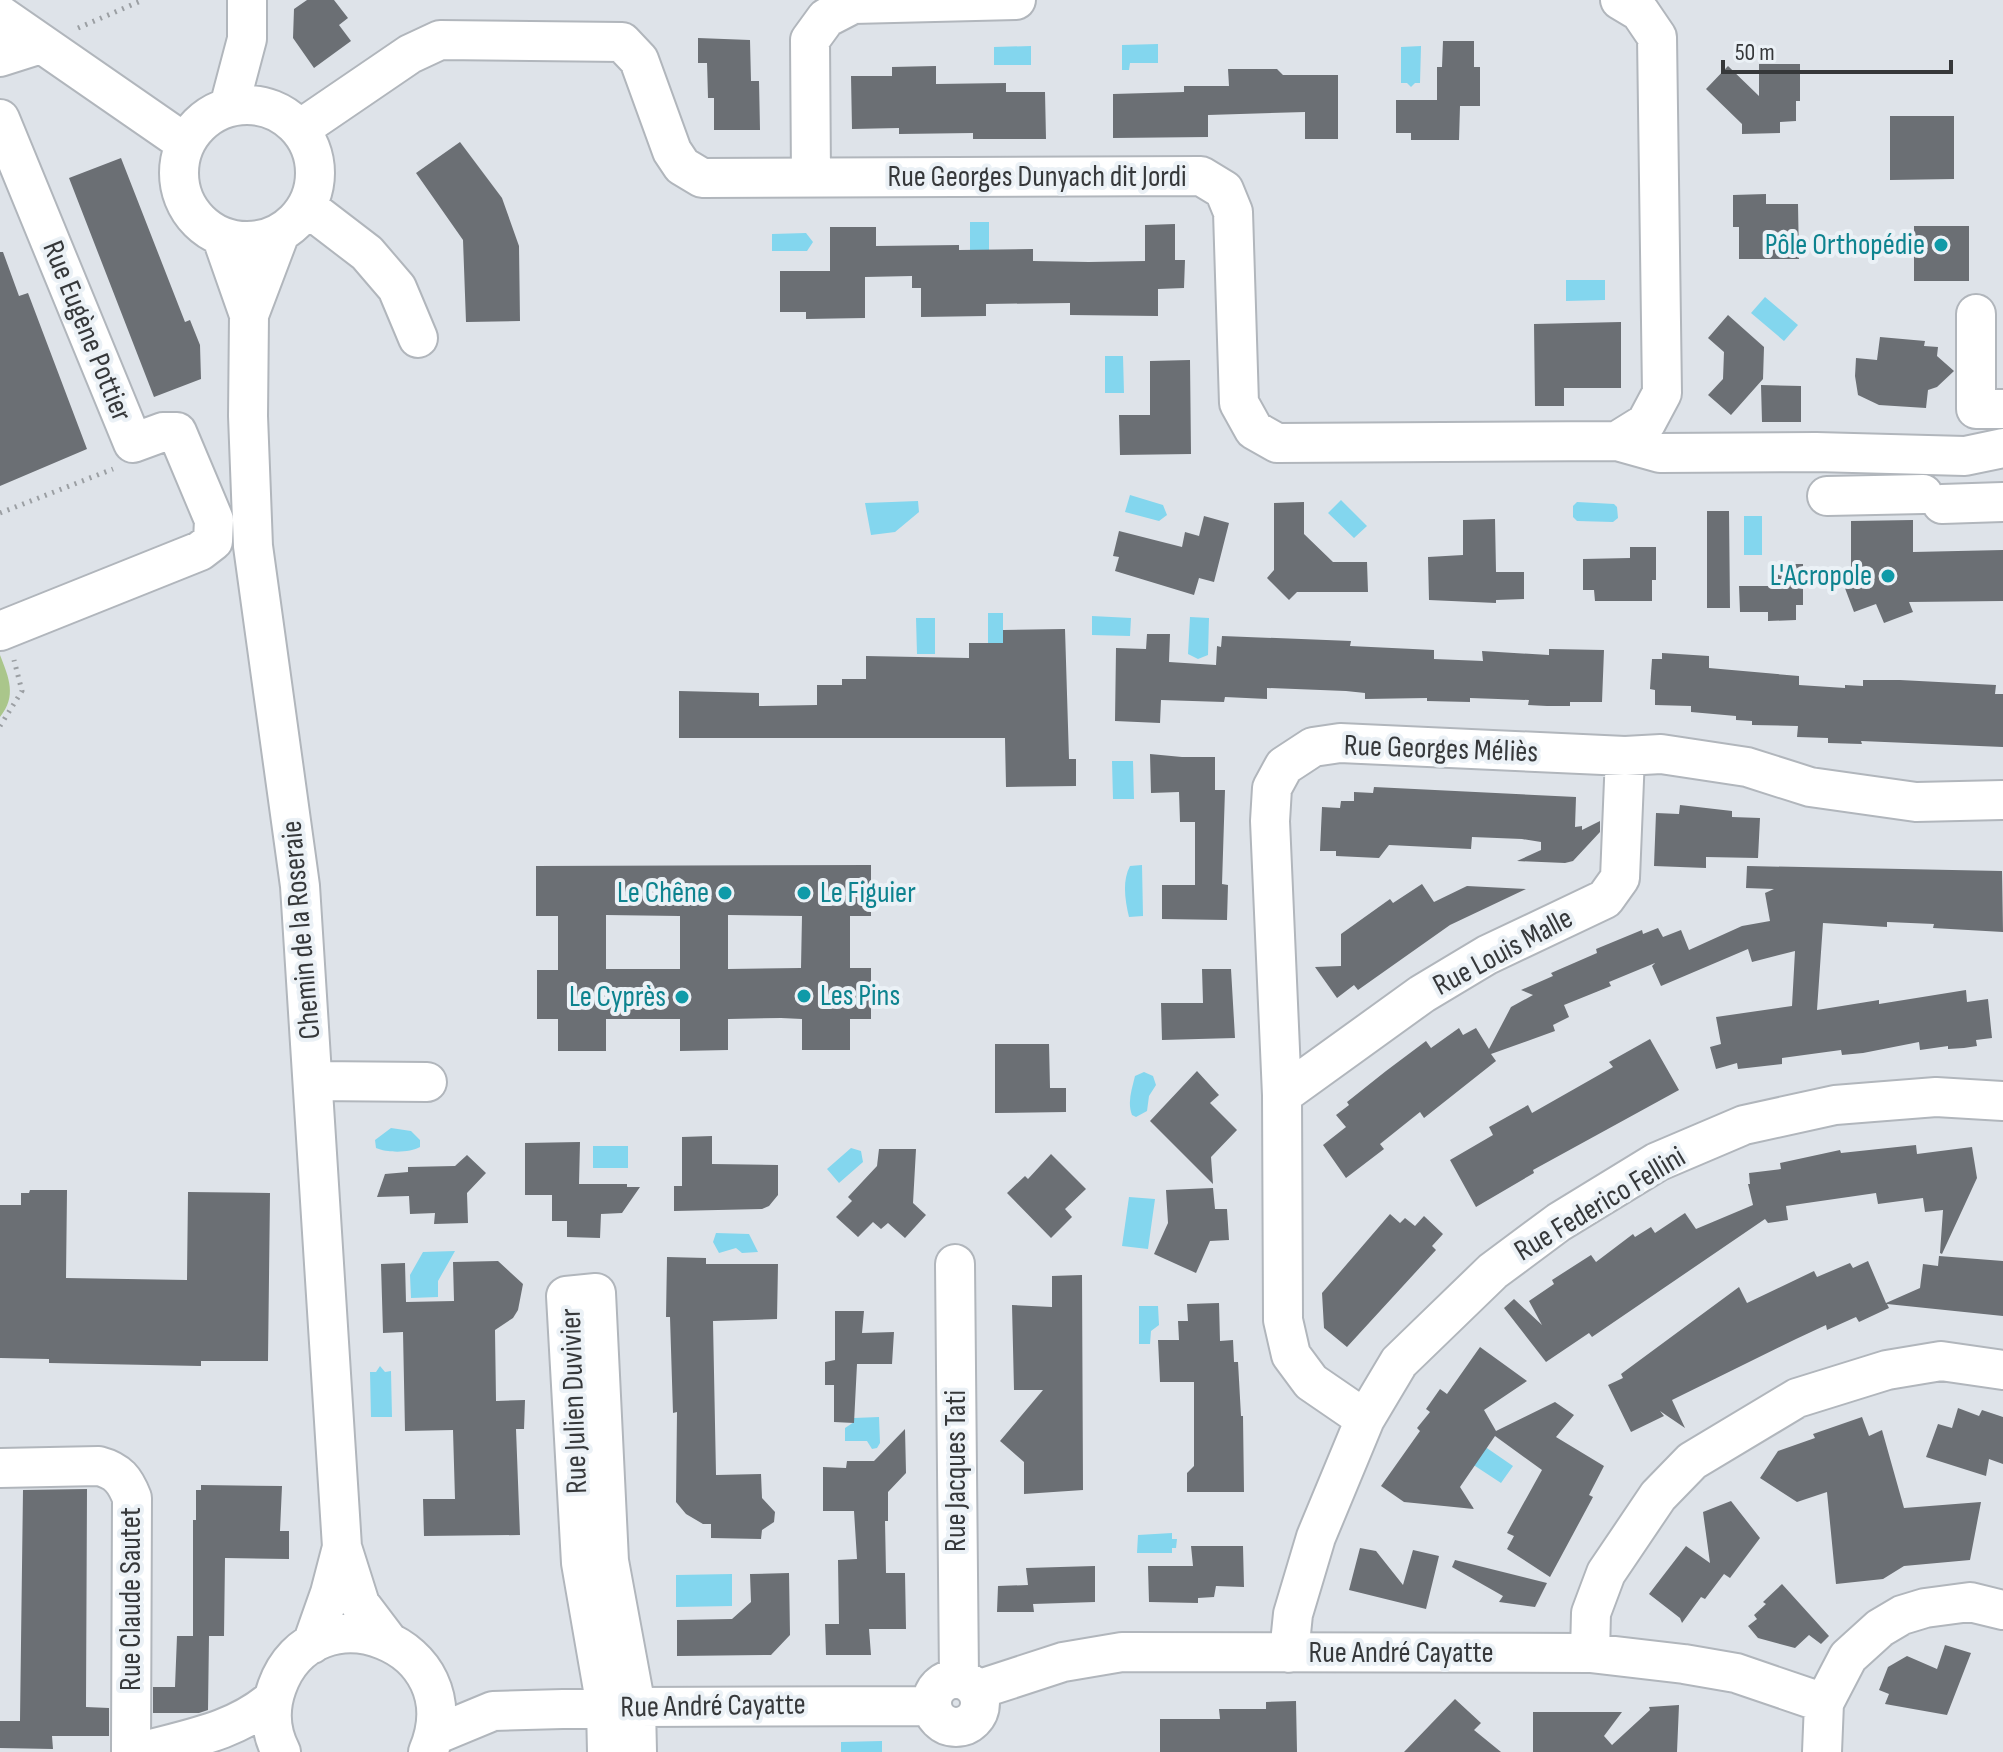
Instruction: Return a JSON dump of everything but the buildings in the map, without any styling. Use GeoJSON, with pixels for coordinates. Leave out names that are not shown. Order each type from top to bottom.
{"type":"FeatureCollection","features":[{"type":"Feature","properties":{"kind":"street"},"geometry":{"type":"LineString","coordinates":[[229,107],[247,39],[247,0]]}},
{"type":"Feature","properties":{"kind":"street"},"geometry":{"type":"LineString","coordinates":[[811,177],[810,40],[826,18],[853,4],[1016,0]]}},
{"type":"Feature","properties":{"kind":"street"},"geometry":{"type":"LineString","coordinates":[[1617,441],[1646,423],[1662,393],[1657,37],[1640,12],[1620,0]]}},
{"type":"Feature","properties":{"kind":"street"},"geometry":{"type":"LineString","coordinates":[[0,15],[185,143]]}},
{"type":"Feature","properties":{"kind":"street"},"geometry":{"type":"LineString","coordinates":[[247,39],[268,108]]}},
{"type":"Feature","properties":{"kind":"street","name":"Rue Georges Dunyach dit Jordi"},"geometry":{"type":"LineString","coordinates":[[300,129],[410,54],[440,40],[622,42],[639,60],[672,151],[682,166],[702,178],[1201,176],[1224,190],[1233,212],[1239,403],[1254,430],[1277,443],[1617,441],[1660,453],[1816,452],[1965,456],[2003,448]]}},
{"type":"Feature","properties":{"kind":"street"},"geometry":{"type":"LineString","coordinates":[[0,57],[41,44]]}},
{"type":"Feature","properties":{"kind":"street"},"geometry":{"type":"LineString","coordinates":[[249,105],[268,108],[285,116],[300,129],[311,147],[315,167],[314,187],[307,207],[295,222],[280,233],[261,240],[241,242],[222,238],[202,226],[187,209],[179,188],[178,164],[185,143],[196,127],[211,114],[229,107],[249,105]]}},
{"type":"Feature","properties":{"kind":"street","name":"Rue Eugène Pottier"},"geometry":{"type":"LineString","coordinates":[[0,119],[133,443],[163,432],[177,432],[214,520],[213,541],[200,551],[3,630]]}},
{"type":"Feature","properties":{"kind":"street"},"geometry":{"type":"LineString","coordinates":[[307,207],[367,253],[397,288],[418,338]]}},
{"type":"Feature","properties":{"kind":"street","name":"Chemin de la Roseraie"},"geometry":{"type":"LineString","coordinates":[[249,315],[280,233]]}},
{"type":"Feature","properties":{"kind":"street","name":"Chemin de la Roseraie"},"geometry":{"type":"LineString","coordinates":[[222,238],[249,315],[248,416],[253,546],[300,886],[342,1547],[360,1604],[388,1641]]}},
{"type":"Feature","properties":{"kind":"street"},"geometry":{"type":"LineString","coordinates":[[1976,314],[1976,409],[2003,409]]}},
{"type":"Feature","properties":{"kind":"street"},"geometry":{"type":"LineString","coordinates":[[1929,509],[1922,483],[1940,455]]}},
{"type":"Feature","properties":{"kind":"street"},"geometry":{"type":"LineString","coordinates":[[1827,496],[1929,509],[2003,502]]}},
{"type":"Feature","properties":{"kind":"street","name":"Rue Georges Méliès"},"geometry":{"type":"LineString","coordinates":[[1365,1419],[1311,1382],[1291,1355],[1283,1320],[1282,1095],[1270,821],[1272,788],[1284,766],[1313,747],[1340,743],[1625,756],[1661,754],[1747,767],[1810,787],[1916,802],[2003,800]]}},
{"type":"Feature","properties":{"kind":"street","name":"Rue Louis Malle"},"geometry":{"type":"LineString","coordinates":[[1282,1095],[1422,994],[1487,955],[1605,899],[1620,878],[1625,756]]}},
{"type":"Feature","properties":{"kind":"street"},"geometry":{"type":"LineString","coordinates":[[314,1081],[427,1082]]}},
{"type":"Feature","properties":{"kind":"street","name":"Rue Federico Fellini"},"geometry":{"type":"LineString","coordinates":[[1289,1653],[1293,1614],[1316,1537],[1365,1419],[1399,1362],[1493,1271],[1559,1222],[1657,1162],[1744,1125],[1835,1105],[1936,1097],[2003,1101]]}},
{"type":"Feature","properties":{"kind":"street","name":"Rue Jacques Tati"},"geometry":{"type":"LineString","coordinates":[[947,1728],[964,1726],[973,1720],[979,1711],[980,1700],[968,1684],[955,1264]]}},
{"type":"Feature","properties":{"kind":"street","name":"Rue Julien Duvivier"},"geometry":{"type":"LineString","coordinates":[[596,1293],[609,1561],[621,1707],[581,1563],[566,1296],[596,1293]]}},
{"type":"Feature","properties":{"kind":"street"},"geometry":{"type":"LineString","coordinates":[[1590,1653],[1591,1613],[1606,1573],[1658,1496],[1692,1461],[1797,1398],[1887,1370],[1941,1361],[2003,1370]]}},
{"type":"Feature","properties":{"kind":"street","name":"Rue Claude Sautet"},"geometry":{"type":"LineString","coordinates":[[0,1468],[99,1466],[112,1469],[125,1480],[132,1498],[131,1752]]}},
{"type":"Feature","properties":{"kind":"street","name":"Chemin de la Roseraie"},"geometry":{"type":"LineString","coordinates":[[312,1644],[342,1547]]}},
{"type":"Feature","properties":{"kind":"street"},"geometry":{"type":"LineString","coordinates":[[1822,1752],[1824,1703],[1848,1657],[1880,1628],[1902,1615],[1925,1608],[1970,1602],[2003,1610]]}},
{"type":"Feature","properties":{"kind":"street"},"geometry":{"type":"LineString","coordinates":[[281,1752],[271,1721],[273,1699],[280,1677],[294,1659],[312,1644],[334,1634],[359,1632],[405,1649],[422,1666],[433,1688],[438,1711],[432,1744]]}},
{"type":"Feature","properties":{"kind":"street","name":"Rue André Cayatte"},"geometry":{"type":"LineString","coordinates":[[968,1684],[1122,1652],[1590,1653],[1736,1673],[1824,1703]]}},
{"type":"Feature","properties":{"kind":"street","name":"Rue André Cayatte"},"geometry":{"type":"LineString","coordinates":[[433,1688],[493,1711],[621,1707],[947,1728]]}},
{"type":"Feature","properties":{"kind":"street"},"geometry":{"type":"LineString","coordinates":[[140,1752],[229,1728],[255,1714],[273,1699]]}},
{"type":"Feature","properties":{"kind":"street"},"geometry":{"type":"LineString","coordinates":[[607,1752],[621,1707]]}},
{"type":"Feature","properties":{"kind":"street"},"geometry":{"type":"LineString","coordinates":[[621,1707],[637,1752]]}},
{"type":"Feature","properties":{"kind":"street","name":"Rue André Cayatte"},"geometry":{"type":"LineString","coordinates":[[432,1744],[493,1711]]}},
{"type":"Feature","properties":{"kind":"path"},"geometry":{"type":"LineString","coordinates":[[41,44],[143,0]]}},
{"type":"Feature","properties":{"kind":"path"},"geometry":{"type":"LineString","coordinates":[[0,726],[22,691],[3,630]]}},
{"type":"Feature","properties":{"kind":"green space"},"geometry":{"type":"Polygon","coordinates":[[[0,655],[10,694],[0,717],[0,655]]]}},
{"type":"Feature","properties":{"kind":"water"},"geometry":{"type":"Polygon","coordinates":[[[1158,44],[1158,63],[1130,63],[1129,70],[1122,70],[1122,45],[1158,44]]]}},
{"type":"Feature","properties":{"kind":"water"},"geometry":{"type":"Polygon","coordinates":[[[1031,46],[1031,65],[994,65],[994,47],[1031,46]]]}},
{"type":"Feature","properties":{"kind":"water"},"geometry":{"type":"Polygon","coordinates":[[[1421,46],[1420,83],[1411,87],[1401,83],[1401,47],[1421,46]]]}},
{"type":"Feature","properties":{"kind":"water"},"geometry":{"type":"Polygon","coordinates":[[[970,222],[989,222],[989,267],[970,267],[970,222]]]}},
{"type":"Feature","properties":{"kind":"water"},"geometry":{"type":"Polygon","coordinates":[[[806,233],[813,242],[807,251],[772,251],[772,234],[806,233]]]}},
{"type":"Feature","properties":{"kind":"water"},"geometry":{"type":"Polygon","coordinates":[[[1566,280],[1605,280],[1605,300],[1566,301],[1566,280]]]}},
{"type":"Feature","properties":{"kind":"water"},"geometry":{"type":"Polygon","coordinates":[[[1765,297],[1798,325],[1784,341],[1751,313],[1765,297]]]}},
{"type":"Feature","properties":{"kind":"water"},"geometry":{"type":"Polygon","coordinates":[[[1105,356],[1123,356],[1124,393],[1105,393],[1105,356]]]}},
{"type":"Feature","properties":{"kind":"water"},"geometry":{"type":"Polygon","coordinates":[[[1130,495],[1163,505],[1167,515],[1159,521],[1125,512],[1130,495]]]}},
{"type":"Feature","properties":{"kind":"water"},"geometry":{"type":"Polygon","coordinates":[[[1341,500],[1367,526],[1354,538],[1328,513],[1341,500]]]}},
{"type":"Feature","properties":{"kind":"water"},"geometry":{"type":"Polygon","coordinates":[[[918,501],[919,512],[895,532],[871,535],[865,503],[918,501]]]}},
{"type":"Feature","properties":{"kind":"water"},"geometry":{"type":"Polygon","coordinates":[[[1577,502],[1614,504],[1618,518],[1613,522],[1577,521],[1573,517],[1573,506],[1577,502]]]}},
{"type":"Feature","properties":{"kind":"water"},"geometry":{"type":"Polygon","coordinates":[[[1744,516],[1762,516],[1762,555],[1744,555],[1744,516]]]}},
{"type":"Feature","properties":{"kind":"water"},"geometry":{"type":"Polygon","coordinates":[[[988,613],[1003,613],[1003,662],[988,662],[988,613]]]}},
{"type":"Feature","properties":{"kind":"water"},"geometry":{"type":"Polygon","coordinates":[[[1092,616],[1131,618],[1130,636],[1092,635],[1092,616]]]}},
{"type":"Feature","properties":{"kind":"water"},"geometry":{"type":"Polygon","coordinates":[[[1190,617],[1209,618],[1208,655],[1198,659],[1188,654],[1190,617]]]}},
{"type":"Feature","properties":{"kind":"water"},"geometry":{"type":"Polygon","coordinates":[[[916,618],[935,618],[935,654],[917,654],[916,618]]]}},
{"type":"Feature","properties":{"kind":"water"},"geometry":{"type":"Polygon","coordinates":[[[1112,761],[1133,761],[1134,799],[1113,799],[1112,761]]]}},
{"type":"Feature","properties":{"kind":"water"},"geometry":{"type":"Polygon","coordinates":[[[1142,865],[1143,916],[1129,917],[1125,897],[1126,878],[1130,866],[1142,865]]]}},
{"type":"Feature","properties":{"kind":"water"},"geometry":{"type":"Polygon","coordinates":[[[1144,1072],[1153,1076],[1156,1085],[1149,1096],[1147,1111],[1136,1117],[1132,1115],[1130,1096],[1135,1076],[1144,1072]]]}},
{"type":"Feature","properties":{"kind":"water"},"geometry":{"type":"Polygon","coordinates":[[[391,1128],[411,1131],[420,1140],[420,1147],[398,1152],[376,1148],[375,1140],[391,1128]]]}},
{"type":"Feature","properties":{"kind":"water"},"geometry":{"type":"Polygon","coordinates":[[[593,1146],[628,1146],[628,1168],[593,1168],[593,1146]]]}},
{"type":"Feature","properties":{"kind":"water"},"geometry":{"type":"Polygon","coordinates":[[[851,1148],[861,1151],[863,1162],[839,1183],[827,1169],[851,1148]]]}},
{"type":"Feature","properties":{"kind":"water"},"geometry":{"type":"Polygon","coordinates":[[[1129,1197],[1155,1199],[1148,1249],[1122,1246],[1129,1197]]]}},
{"type":"Feature","properties":{"kind":"water"},"geometry":{"type":"Polygon","coordinates":[[[716,1233],[749,1234],[758,1252],[742,1253],[736,1248],[719,1253],[713,1242],[716,1233]]]}},
{"type":"Feature","properties":{"kind":"water"},"geometry":{"type":"Polygon","coordinates":[[[455,1251],[438,1281],[438,1297],[411,1298],[410,1275],[423,1252],[455,1251]]]}},
{"type":"Feature","properties":{"kind":"water"},"geometry":{"type":"Polygon","coordinates":[[[1139,1306],[1158,1306],[1159,1325],[1151,1331],[1150,1344],[1139,1344],[1139,1306]]]}},
{"type":"Feature","properties":{"kind":"water"},"geometry":{"type":"Polygon","coordinates":[[[380,1366],[385,1372],[391,1371],[392,1417],[371,1417],[370,1372],[376,1372],[380,1366]]]}},
{"type":"Feature","properties":{"kind":"water"},"geometry":{"type":"Polygon","coordinates":[[[879,1417],[880,1443],[877,1448],[872,1449],[867,1441],[845,1441],[845,1428],[854,1422],[854,1418],[879,1417]]]}},
{"type":"Feature","properties":{"kind":"water"},"geometry":{"type":"Polygon","coordinates":[[[1481,1444],[1513,1466],[1501,1483],[1469,1462],[1481,1444]]]}},
{"type":"Feature","properties":{"kind":"water"},"geometry":{"type":"Polygon","coordinates":[[[1172,1533],[1172,1539],[1177,1539],[1172,1553],[1137,1553],[1138,1535],[1172,1533]]]}},
{"type":"Feature","properties":{"kind":"water"},"geometry":{"type":"Polygon","coordinates":[[[732,1574],[732,1606],[676,1607],[676,1575],[732,1574]]]}},
{"type":"Feature","properties":{"kind":"water"},"geometry":{"type":"Polygon","coordinates":[[[882,1741],[882,1752],[841,1752],[841,1742],[882,1741]]]}},
{"type":"Feature","properties":{"kind":"place","name":"Pôle Orthopédie"},"geometry":{"type":"Point","coordinates":[1941,245]}},
{"type":"Feature","properties":{"kind":"place","name":"L'Acropole"},"geometry":{"type":"Point","coordinates":[1888,576]}},
{"type":"Feature","properties":{"kind":"place","name":"Le Chêne"},"geometry":{"type":"Point","coordinates":[725,893]}},
{"type":"Feature","properties":{"kind":"place","name":"Le Figuier"},"geometry":{"type":"Point","coordinates":[804,893]}},
{"type":"Feature","properties":{"kind":"place","name":"Les Pins"},"geometry":{"type":"Point","coordinates":[804,996]}},
{"type":"Feature","properties":{"kind":"place","name":"Le Cyprès"},"geometry":{"type":"Point","coordinates":[682,997]}}]}
